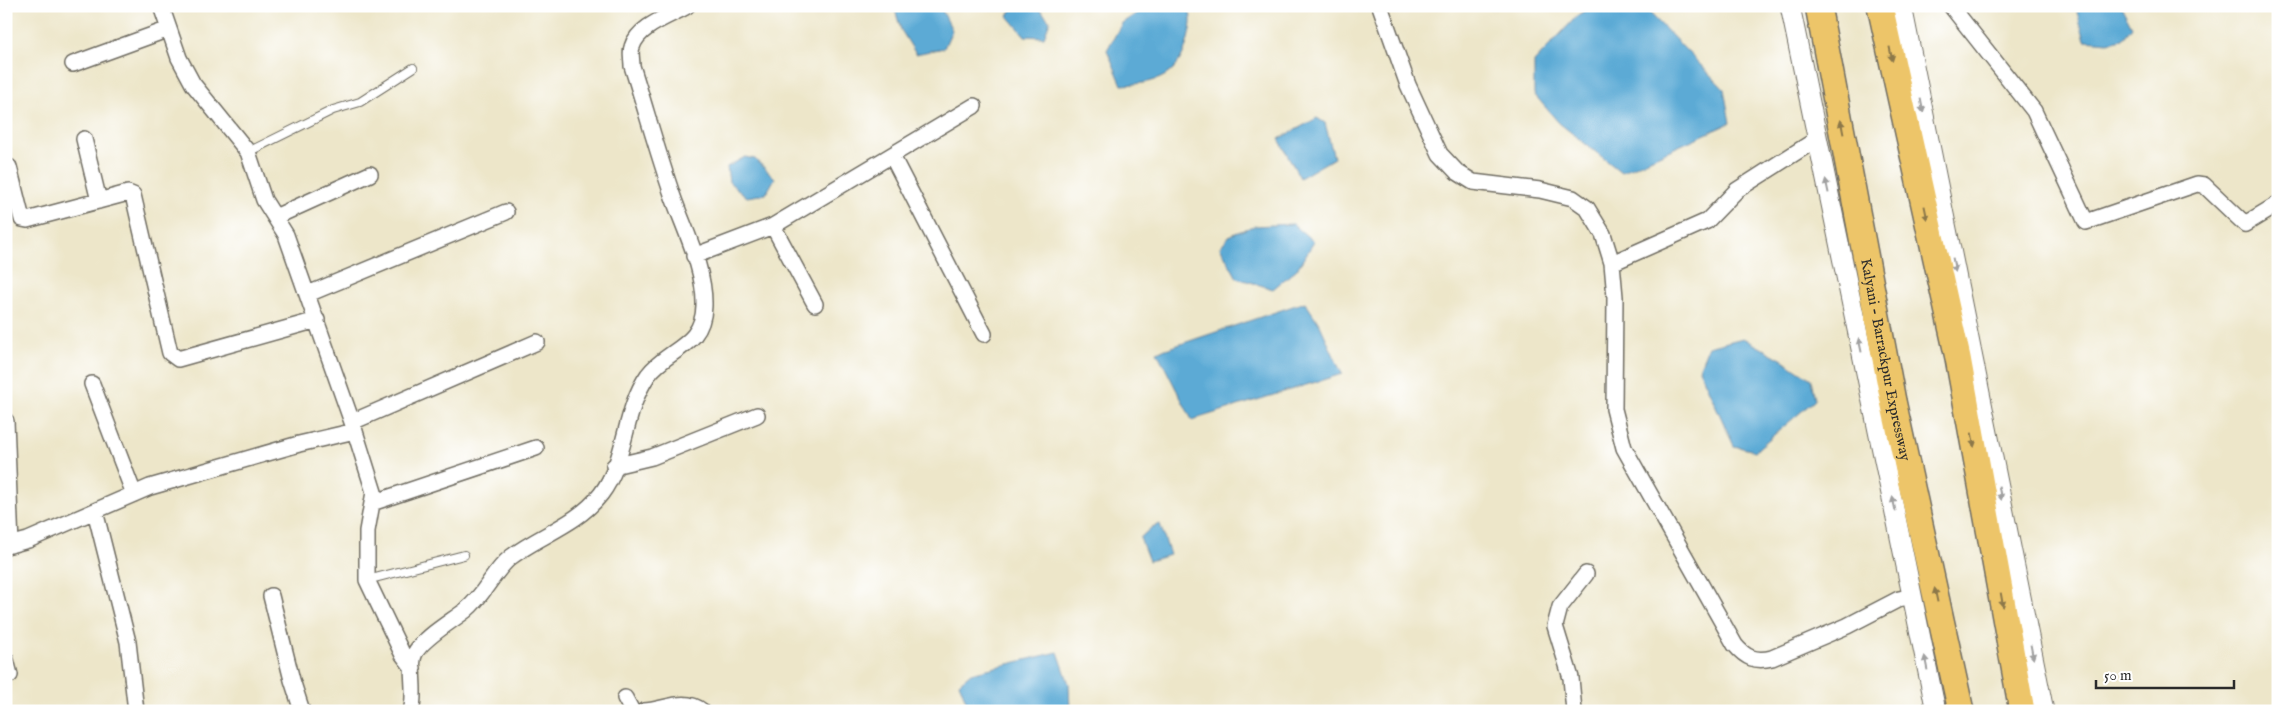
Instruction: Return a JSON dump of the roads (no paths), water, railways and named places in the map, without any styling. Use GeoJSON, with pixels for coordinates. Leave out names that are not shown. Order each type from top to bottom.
{"type":"FeatureCollection","features":[{"type":"Feature","properties":{"kind":"highway","name":"Kalyani - Barrackpur Expressway"},"geometry":{"type":"LineString","coordinates":[[1818,6],[1893,400],[1961,711]]}},
{"type":"Feature","properties":{"kind":"highway"},"geometry":{"type":"LineString","coordinates":[[1880,6],[1958,358],[2022,711]]}},
{"type":"Feature","properties":{"kind":"street"},"geometry":{"type":"LineString","coordinates":[[161,6],[179,58],[193,84],[248,152],[264,200],[286,236],[354,426],[374,492],[367,531],[367,580],[403,655],[413,668]]}},
{"type":"Feature","properties":{"kind":"street"},"geometry":{"type":"LineString","coordinates":[[411,711],[415,690],[414,655],[420,645],[468,608],[509,558],[586,510],[608,485],[632,405],[641,385],[653,368],[693,338],[702,326],[703,287],[632,66],[631,49],[635,38],[643,31],[687,6]]}},
{"type":"Feature","properties":{"kind":"street"},"geometry":{"type":"LineString","coordinates":[[1380,6],[1408,85],[1440,154],[1457,172],[1473,182],[1540,190],[1573,198],[1587,208],[1603,234],[1612,263],[1615,297],[1614,409],[1624,448],[1735,645],[1743,655],[1759,661],[1772,658],[1847,626],[1899,599],[1913,596]]}},
{"type":"Feature","properties":{"kind":"street"},"geometry":{"type":"LineString","coordinates":[[1790,6],[1936,711]]}},
{"type":"Feature","properties":{"kind":"street"},"geometry":{"type":"LineString","coordinates":[[1902,6],[2044,711]]}},
{"type":"Feature","properties":{"kind":"street"},"geometry":{"type":"LineString","coordinates":[[1951,6],[2034,111],[2086,222],[2197,184],[2204,185],[2245,224],[2278,204]]}},
{"type":"Feature","properties":{"kind":"street"},"geometry":{"type":"LineString","coordinates":[[73,64],[169,28]]}},
{"type":"Feature","properties":{"kind":"street"},"geometry":{"type":"LineString","coordinates":[[694,256],[773,226],[974,106]]}},
{"type":"Feature","properties":{"kind":"street"},"geometry":{"type":"LineString","coordinates":[[84,139],[99,201]]}},
{"type":"Feature","properties":{"kind":"street"},"geometry":{"type":"LineString","coordinates":[[1612,263],[1707,221],[1737,190],[1817,139]]}},
{"type":"Feature","properties":{"kind":"street"},"geometry":{"type":"LineString","coordinates":[[892,156],[984,334]]}},
{"type":"Feature","properties":{"kind":"street"},"geometry":{"type":"LineString","coordinates":[[9,167],[22,219],[128,193],[135,199],[170,353],[174,358],[178,359],[317,320]]}},
{"type":"Feature","properties":{"kind":"street"},"geometry":{"type":"LineString","coordinates":[[275,217],[370,174]]}},
{"type":"Feature","properties":{"kind":"street"},"geometry":{"type":"LineString","coordinates":[[308,294],[506,212]]}},
{"type":"Feature","properties":{"kind":"street"},"geometry":{"type":"LineString","coordinates":[[773,226],[815,304]]}},
{"type":"Feature","properties":{"kind":"street"},"geometry":{"type":"LineString","coordinates":[[6,421],[9,546],[150,487],[354,426],[537,342]]}},
{"type":"Feature","properties":{"kind":"street"},"geometry":{"type":"LineString","coordinates":[[92,384],[134,494]]}},
{"type":"Feature","properties":{"kind":"street"},"geometry":{"type":"LineString","coordinates":[[614,466],[645,459],[757,415]]}},
{"type":"Feature","properties":{"kind":"street"},"geometry":{"type":"LineString","coordinates":[[372,502],[536,448]]}},
{"type":"Feature","properties":{"kind":"street"},"geometry":{"type":"LineString","coordinates":[[95,511],[128,642],[136,711]]}},
{"type":"Feature","properties":{"kind":"street"},"geometry":{"type":"LineString","coordinates":[[1574,711],[1571,678],[1554,626],[1560,607],[1586,574]]}},
{"type":"Feature","properties":{"kind":"street"},"geometry":{"type":"LineString","coordinates":[[271,596],[292,680],[302,711]]}},
{"type":"Feature","properties":{"kind":"street"},"geometry":{"type":"LineString","coordinates":[[6,660],[10,675]]}},
{"type":"Feature","properties":{"kind":"street"},"geometry":{"type":"LineString","coordinates":[[644,711],[659,710],[682,704],[695,706],[702,711]]}},
{"type":"Feature","properties":{"kind":"lane"},"geometry":{"type":"LineString","coordinates":[[248,152],[333,110],[360,102],[412,68]]}},
{"type":"Feature","properties":{"kind":"lane"},"geometry":{"type":"LineString","coordinates":[[367,580],[464,554]]}},
{"type":"Feature","properties":{"kind":"water"},"geometry":{"type":"Polygon","coordinates":[[[894,6],[940,6],[952,30],[944,48],[916,54],[901,30],[894,6]]]}},
{"type":"Feature","properties":{"kind":"water"},"geometry":{"type":"Polygon","coordinates":[[[1014,6],[1037,6],[1050,21],[1044,37],[1025,36],[1008,16],[1014,6]]]}},
{"type":"Feature","properties":{"kind":"water"},"geometry":{"type":"Polygon","coordinates":[[[1148,6],[1188,6],[1191,22],[1184,52],[1172,70],[1164,76],[1156,80],[1122,85],[1107,50],[1122,23],[1148,6]]]}},
{"type":"Feature","properties":{"kind":"water"},"geometry":{"type":"Polygon","coordinates":[[[1592,6],[1643,6],[1724,89],[1730,123],[1621,172],[1559,123],[1534,94],[1534,62],[1578,15],[1592,6]]]}},
{"type":"Feature","properties":{"kind":"water"},"geometry":{"type":"Polygon","coordinates":[[[2078,6],[2121,6],[2132,27],[2123,39],[2108,42],[2085,40],[2077,12],[2078,6]]]}},
{"type":"Feature","properties":{"kind":"water"},"geometry":{"type":"Polygon","coordinates":[[[1317,118],[1325,123],[1334,158],[1300,178],[1279,139],[1317,118]]]}},
{"type":"Feature","properties":{"kind":"water"},"geometry":{"type":"Polygon","coordinates":[[[745,157],[755,159],[775,178],[766,194],[747,197],[729,182],[727,167],[745,157]]]}},
{"type":"Feature","properties":{"kind":"water"},"geometry":{"type":"Polygon","coordinates":[[[1293,224],[1314,242],[1297,269],[1273,289],[1237,278],[1220,247],[1230,235],[1254,226],[1293,224]]]}},
{"type":"Feature","properties":{"kind":"water"},"geometry":{"type":"Polygon","coordinates":[[[1305,302],[1320,325],[1342,374],[1192,420],[1157,352],[1305,302]]]}},
{"type":"Feature","properties":{"kind":"water"},"geometry":{"type":"Polygon","coordinates":[[[1743,338],[1783,360],[1811,379],[1815,400],[1755,451],[1734,446],[1699,369],[1708,347],[1743,338]]]}},
{"type":"Feature","properties":{"kind":"water"},"geometry":{"type":"Polygon","coordinates":[[[1160,524],[1170,555],[1149,561],[1140,538],[1152,527],[1160,524]]]}},
{"type":"Feature","properties":{"kind":"water"},"geometry":{"type":"Polygon","coordinates":[[[1058,652],[1069,684],[1070,711],[970,711],[959,683],[971,673],[1058,652]]]}}]}
